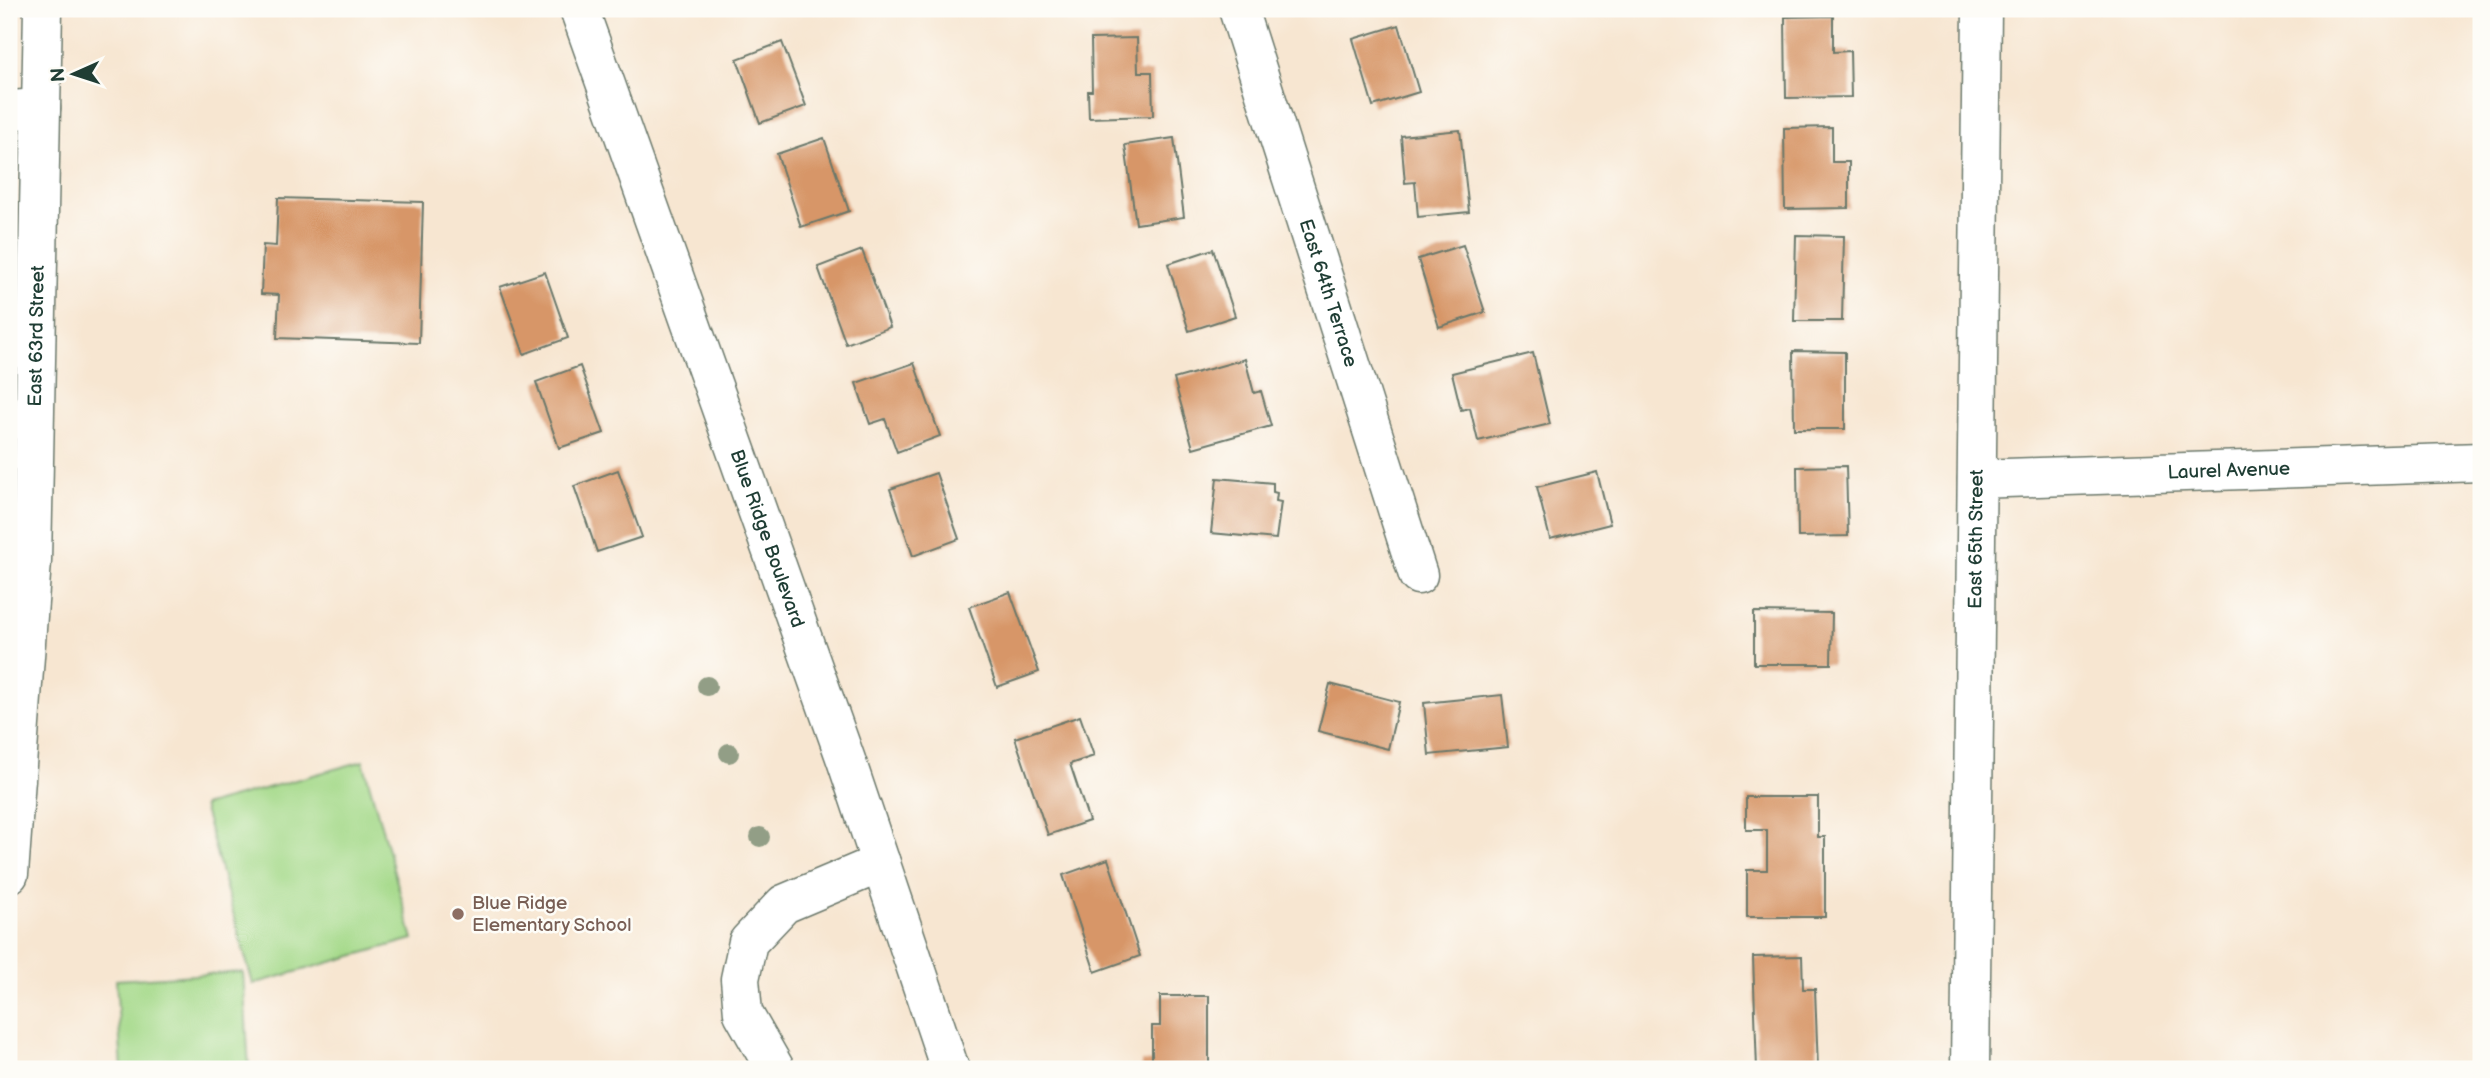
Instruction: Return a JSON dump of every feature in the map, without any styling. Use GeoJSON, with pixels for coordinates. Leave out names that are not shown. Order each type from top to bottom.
{"type":"FeatureCollection","features":[{"type":"Feature","properties":{"kind":"street","name":"East 63rd Street"},"geometry":{"type":"LineString","coordinates":[[9,866],[20,550],[25,109],[43,9]]}},
{"type":"Feature","properties":{"kind":"street","name":"Blue Ridge Boulevard"},"geometry":{"type":"LineString","coordinates":[[579,9],[881,863],[941,1067]]}},
{"type":"Feature","properties":{"kind":"street","name":"East 64th Terrace"},"geometry":{"type":"LineString","coordinates":[[1238,9],[1418,575]]}},
{"type":"Feature","properties":{"kind":"street","name":"East 65th Street"},"geometry":{"type":"LineString","coordinates":[[1970,1069],[1982,9]]}},
{"type":"Feature","properties":{"kind":"street","name":"Laurel Avenue"},"geometry":{"type":"LineString","coordinates":[[1978,479],[2481,462]]}},
{"type":"Feature","properties":{"kind":"street"},"geometry":{"type":"LineString","coordinates":[[777,1069],[744,1013],[740,979],[748,942],[784,904],[881,863]]}},
{"type":"Feature","properties":{"kind":"green space"},"geometry":{"type":"Polygon","coordinates":[[[363,761],[413,939],[253,984],[203,806],[363,761]]]}},
{"type":"Feature","properties":{"kind":"green space"},"geometry":{"type":"Polygon","coordinates":[[[243,972],[249,1069],[122,1069],[116,980],[243,972]]]}},
{"type":"Feature","properties":{"kind":"building"},"geometry":{"type":"Polygon","coordinates":[[[1833,16],[1833,52],[1850,51],[1851,97],[1786,98],[1785,17],[1833,16]]]}},
{"type":"Feature","properties":{"kind":"building"},"geometry":{"type":"Polygon","coordinates":[[[1399,25],[1419,92],[1373,106],[1353,39],[1399,25]]]}},
{"type":"Feature","properties":{"kind":"building"},"geometry":{"type":"Polygon","coordinates":[[[1137,38],[1138,72],[1152,72],[1153,116],[1089,118],[1088,91],[1092,91],[1091,39],[1137,38]]]}},
{"type":"Feature","properties":{"kind":"building"},"geometry":{"type":"Polygon","coordinates":[[[782,42],[806,106],[760,123],[737,59],[782,42]]]}},
{"type":"Feature","properties":{"kind":"building"},"geometry":{"type":"Polygon","coordinates":[[[1832,127],[1832,162],[1849,162],[1849,208],[1785,209],[1784,128],[1832,127]]]}},
{"type":"Feature","properties":{"kind":"building"},"geometry":{"type":"Polygon","coordinates":[[[1460,130],[1469,212],[1418,217],[1415,182],[1405,183],[1401,136],[1460,130]]]}},
{"type":"Feature","properties":{"kind":"building"},"geometry":{"type":"Polygon","coordinates":[[[824,138],[849,211],[801,227],[777,154],[824,138]]]}},
{"type":"Feature","properties":{"kind":"building"},"geometry":{"type":"Polygon","coordinates":[[[1174,138],[1184,217],[1136,224],[1125,145],[1174,138]]]}},
{"type":"Feature","properties":{"kind":"building"},"geometry":{"type":"Polygon","coordinates":[[[278,198],[423,202],[419,343],[277,338],[279,295],[261,294],[263,245],[276,246],[278,198]]]}},
{"type":"Feature","properties":{"kind":"building"},"geometry":{"type":"Polygon","coordinates":[[[1796,235],[1844,236],[1842,321],[1794,321],[1796,235]]]}},
{"type":"Feature","properties":{"kind":"building"},"geometry":{"type":"Polygon","coordinates":[[[1463,245],[1485,312],[1439,327],[1418,259],[1463,245]]]}},
{"type":"Feature","properties":{"kind":"building"},"geometry":{"type":"Polygon","coordinates":[[[1213,249],[1235,316],[1189,331],[1168,264],[1213,249]]]}},
{"type":"Feature","properties":{"kind":"building"},"geometry":{"type":"Polygon","coordinates":[[[862,250],[890,327],[846,344],[818,267],[862,250]]]}},
{"type":"Feature","properties":{"kind":"building"},"geometry":{"type":"Polygon","coordinates":[[[545,272],[568,338],[524,354],[500,287],[545,272]]]}},
{"type":"Feature","properties":{"kind":"building"},"geometry":{"type":"Polygon","coordinates":[[[1793,351],[1845,352],[1845,429],[1794,429],[1793,351]]]}},
{"type":"Feature","properties":{"kind":"building"},"geometry":{"type":"Polygon","coordinates":[[[1533,353],[1550,424],[1478,441],[1470,408],[1461,410],[1452,373],[1533,353]]]}},
{"type":"Feature","properties":{"kind":"building"},"geometry":{"type":"Polygon","coordinates":[[[1245,359],[1254,393],[1261,391],[1271,426],[1193,448],[1174,379],[1245,359]]]}},
{"type":"Feature","properties":{"kind":"building"},"geometry":{"type":"Polygon","coordinates":[[[914,363],[940,436],[897,452],[885,419],[870,424],[856,383],[914,363]]]}},
{"type":"Feature","properties":{"kind":"building"},"geometry":{"type":"Polygon","coordinates":[[[580,366],[604,433],[559,448],[536,382],[580,366]]]}},
{"type":"Feature","properties":{"kind":"building"},"geometry":{"type":"Polygon","coordinates":[[[1846,466],[1848,536],[1798,537],[1797,467],[1846,466]]]}},
{"type":"Feature","properties":{"kind":"building"},"geometry":{"type":"Polygon","coordinates":[[[618,470],[642,537],[597,552],[574,486],[618,470]]]}},
{"type":"Feature","properties":{"kind":"building"},"geometry":{"type":"Polygon","coordinates":[[[1597,472],[1610,524],[1550,539],[1537,487],[1597,472]]]}},
{"type":"Feature","properties":{"kind":"building"},"geometry":{"type":"Polygon","coordinates":[[[936,473],[959,539],[913,556],[890,489],[936,473]]]}},
{"type":"Feature","properties":{"kind":"building"},"geometry":{"type":"Polygon","coordinates":[[[1217,478],[1273,483],[1273,492],[1277,493],[1276,501],[1281,502],[1276,539],[1211,533],[1217,478]]]}},
{"type":"Feature","properties":{"kind":"building"},"geometry":{"type":"Polygon","coordinates":[[[1010,592],[1039,672],[997,687],[969,607],[1010,592]]]}},
{"type":"Feature","properties":{"kind":"building"},"geometry":{"type":"Polygon","coordinates":[[[1754,612],[1832,613],[1831,664],[1754,664],[1754,612]]]}},
{"type":"Feature","properties":{"kind":"building"},"geometry":{"type":"Polygon","coordinates":[[[1330,684],[1399,702],[1388,749],[1318,731],[1330,684]]]}},
{"type":"Feature","properties":{"kind":"building"},"geometry":{"type":"Polygon","coordinates":[[[1502,695],[1508,747],[1429,755],[1424,703],[1502,695]]]}},
{"type":"Feature","properties":{"kind":"building"},"geometry":{"type":"Polygon","coordinates":[[[1080,716],[1094,756],[1070,764],[1089,821],[1048,835],[1015,738],[1080,716]]]}},
{"type":"Feature","properties":{"kind":"building"},"geometry":{"type":"Polygon","coordinates":[[[1746,797],[1818,797],[1818,837],[1825,837],[1825,917],[1747,917],[1747,870],[1767,870],[1767,830],[1746,830],[1746,797]]]}},
{"type":"Feature","properties":{"kind":"building"},"geometry":{"type":"Polygon","coordinates":[[[1108,859],[1140,956],[1095,972],[1063,875],[1108,859]]]}},
{"type":"Feature","properties":{"kind":"building"},"geometry":{"type":"Polygon","coordinates":[[[1802,956],[1803,989],[1815,989],[1818,1069],[1757,1069],[1753,957],[1802,956]]]}},
{"type":"Feature","properties":{"kind":"building"},"geometry":{"type":"Polygon","coordinates":[[[1160,996],[1209,996],[1209,1069],[1141,1069],[1141,1061],[1152,1062],[1152,1026],[1160,1026],[1160,996]]]}},
{"type":"Feature","properties":{"kind":"place","name":"Blue Ridge Elementary School"},"geometry":{"type":"Point","coordinates":[458,914]}}]}
